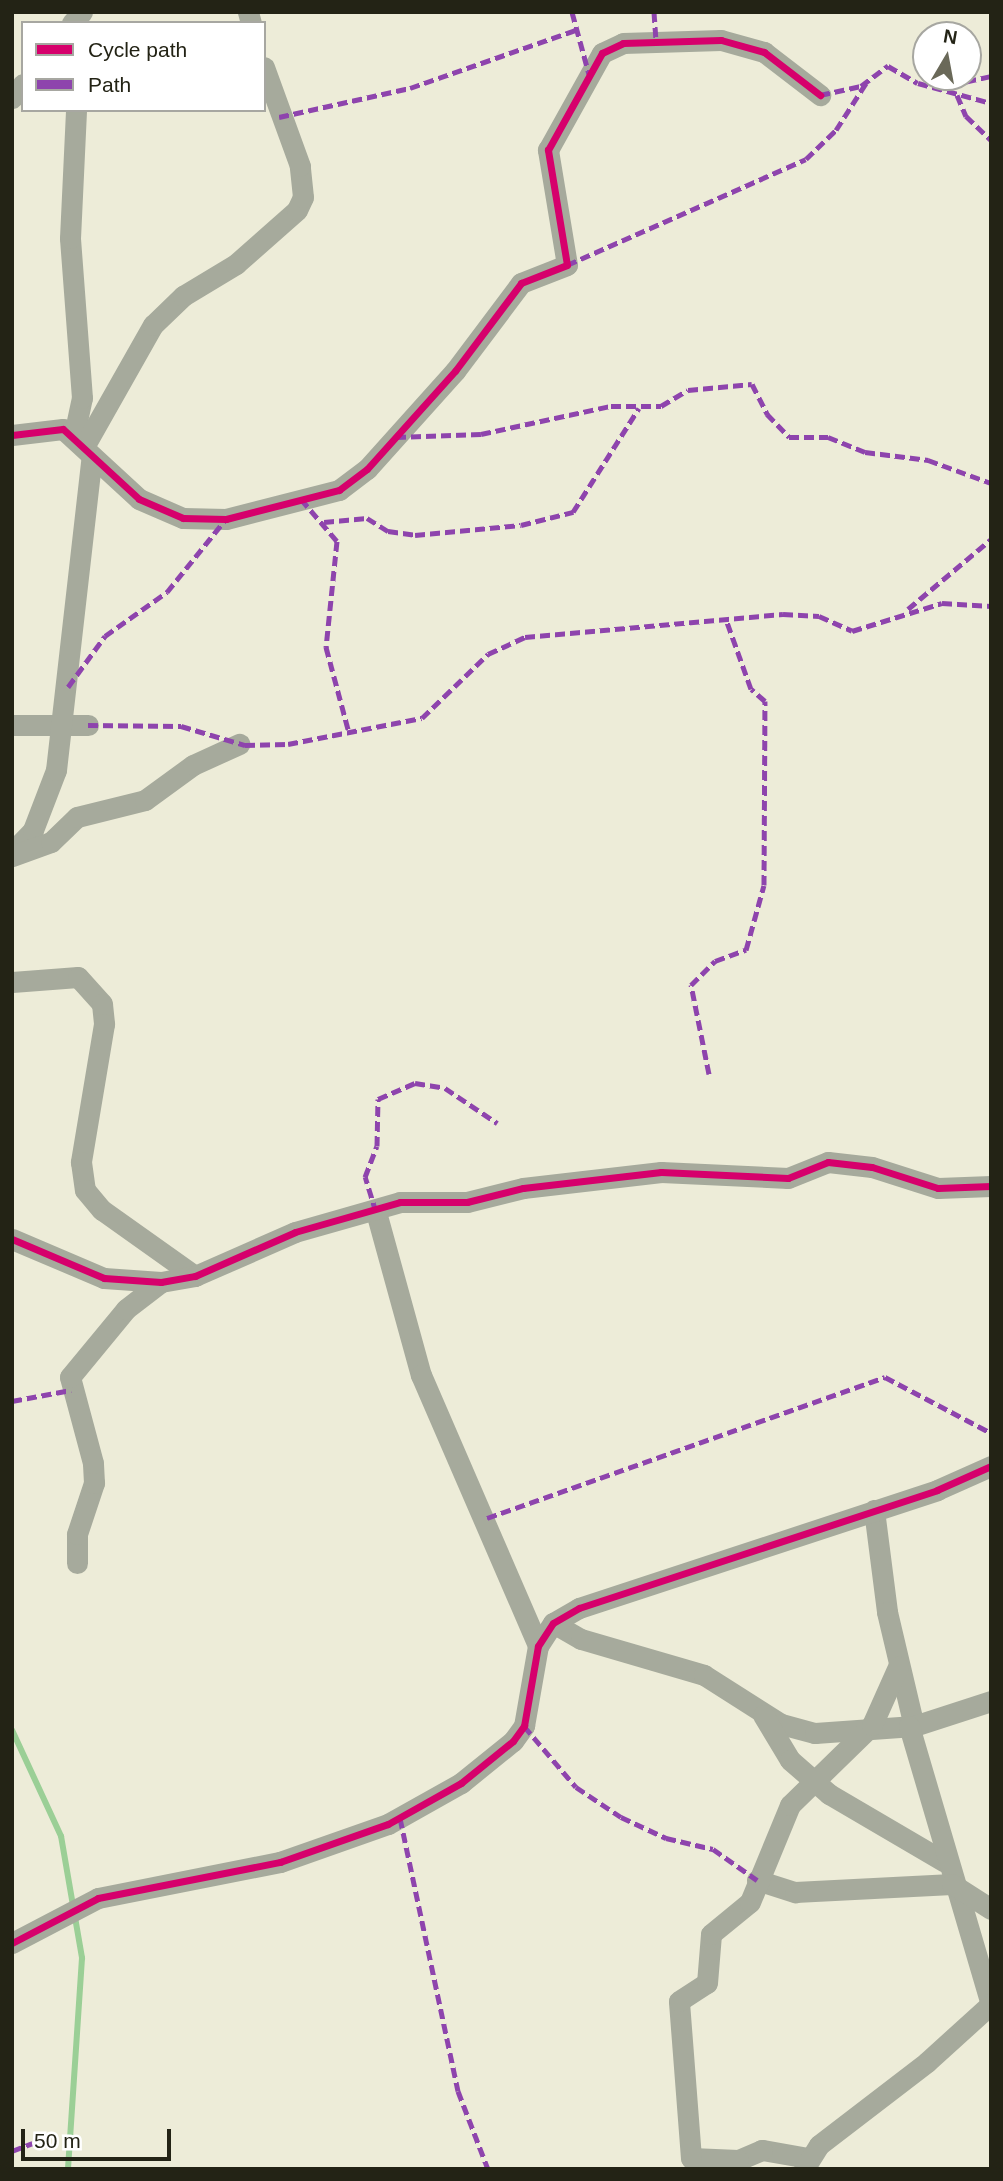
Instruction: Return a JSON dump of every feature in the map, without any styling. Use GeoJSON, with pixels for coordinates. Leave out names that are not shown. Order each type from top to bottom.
{"type":"FeatureCollection","features":[{"type":"Feature","properties":{"kind":"street"},"geometry":{"type":"LineString","coordinates":[[12,435],[52,429],[84,445],[139,499],[207,520],[352,483],[455,371],[521,283],[567,265],[548,150],[602,53],[623,43],[721,40],[764,52],[820,95]]}},
{"type":"Feature","properties":{"kind":"street"},"geometry":{"type":"LineString","coordinates":[[84,445],[138,346],[169,307],[236,264],[297,211],[303,197],[300,166],[266,72]]}},
{"type":"Feature","properties":{"kind":"street"},"geometry":{"type":"LineString","coordinates":[[12,854],[33,830],[51,794],[64,725],[84,445],[70,238],[76,112]]}},
{"type":"Feature","properties":{"kind":"street"},"geometry":{"type":"LineString","coordinates":[[12,725],[88,725]]}},
{"type":"Feature","properties":{"kind":"street"},"geometry":{"type":"LineString","coordinates":[[12,854],[51,842],[76,817],[145,800],[193,765],[239,744]]}},
{"type":"Feature","properties":{"kind":"street"},"geometry":{"type":"LineString","coordinates":[[12,982],[78,977],[102,1004],[104,1024],[80,1162],[85,1190],[102,1210],[195,1276]]}},
{"type":"Feature","properties":{"kind":"street"},"geometry":{"type":"LineString","coordinates":[[12,1239],[104,1278],[161,1282],[195,1276],[295,1232],[376,1212],[400,1202],[467,1202],[523,1188],[661,1172],[789,1178],[828,1162],[872,1167],[938,1188],[991,1185]]}},
{"type":"Feature","properties":{"kind":"street"},"geometry":{"type":"LineString","coordinates":[[376,1212],[421,1376],[538,1646]]}},
{"type":"Feature","properties":{"kind":"street"},"geometry":{"type":"LineString","coordinates":[[77,1563],[77,1534],[94,1483],[93,1463],[70,1377],[126,1308],[161,1282]]}},
{"type":"Feature","properties":{"kind":"street"},"geometry":{"type":"LineString","coordinates":[[12,1943],[59,1922],[98,1898],[280,1862],[388,1824],[435,1799],[488,1764],[524,1726],[538,1646],[553,1623],[592,1603],[874,1510],[991,1466]]}},
{"type":"Feature","properties":{"kind":"street"},"geometry":{"type":"LineString","coordinates":[[874,1510],[898,1667],[911,1726],[945,1862],[991,2004],[806,2163],[762,2150],[738,2160],[688,2155],[678,2001],[708,1983],[711,1934],[744,1912],[774,1831],[814,1779],[872,1725],[898,1667]]}},
{"type":"Feature","properties":{"kind":"street"},"geometry":{"type":"LineString","coordinates":[[553,1623],[581,1639],[704,1675],[762,1712],[815,1733],[872,1725],[911,1726],[991,1701]]}},
{"type":"Feature","properties":{"kind":"street"},"geometry":{"type":"LineString","coordinates":[[762,1712],[790,1760],[814,1779],[945,1862]]}},
{"type":"Feature","properties":{"kind":"street"},"geometry":{"type":"LineString","coordinates":[[757,1880],[795,1892],[952,1884],[991,1909]]}},
{"type":"Feature","properties":{"kind":"waterway"},"geometry":{"type":"LineString","coordinates":[[12,1730],[61,1836],[82,1958],[68,2169]]}},
{"type":"Feature","properties":{"kind":"marked path"},"geometry":{"type":"LineString","coordinates":[[572,12],[589,74]]}},
{"type":"Feature","properties":{"kind":"marked path"},"geometry":{"type":"LineString","coordinates":[[654,12],[656,40]]}},
{"type":"Feature","properties":{"kind":"marked path"},"geometry":{"type":"LineString","coordinates":[[279,117],[410,88],[576,30]]}},
{"type":"Feature","properties":{"kind":"marked path"},"geometry":{"type":"LineString","coordinates":[[820,95],[861,86],[888,66],[918,83],[991,103]]}},
{"type":"Feature","properties":{"kind":"marked path"},"geometry":{"type":"LineString","coordinates":[[982,78],[991,76]]}},
{"type":"Feature","properties":{"kind":"marked path"},"geometry":{"type":"LineString","coordinates":[[567,265],[806,159],[836,130],[866,83]]}},
{"type":"Feature","properties":{"kind":"marked path"},"geometry":{"type":"LineString","coordinates":[[957,95],[966,116],[991,140]]}},
{"type":"Feature","properties":{"kind":"marked path"},"geometry":{"type":"LineString","coordinates":[[396,437],[481,434],[611,406],[661,406],[688,390],[752,384],[767,414],[789,437],[828,437],[865,452],[928,460],[991,483]]}},
{"type":"Feature","properties":{"kind":"marked path"},"geometry":{"type":"LineString","coordinates":[[324,522],[367,518],[388,531],[415,535],[521,525],[573,512],[639,408]]}},
{"type":"Feature","properties":{"kind":"marked path"},"geometry":{"type":"LineString","coordinates":[[301,499],[337,541],[326,647],[349,733]]}},
{"type":"Feature","properties":{"kind":"marked path"},"geometry":{"type":"LineString","coordinates":[[68,687],[105,636],[167,592],[226,519]]}},
{"type":"Feature","properties":{"kind":"marked path"},"geometry":{"type":"LineString","coordinates":[[908,609],[991,539]]}},
{"type":"Feature","properties":{"kind":"marked path"},"geometry":{"type":"LineString","coordinates":[[88,725],[181,726],[245,745],[288,744],[422,718],[488,654],[525,637],[783,614],[819,616],[852,631],[942,603],[991,606]]}},
{"type":"Feature","properties":{"kind":"marked path"},"geometry":{"type":"LineString","coordinates":[[709,1074],[691,985],[715,961],[746,950],[764,885],[765,701],[751,689],[726,619]]}},
{"type":"Feature","properties":{"kind":"marked path"},"geometry":{"type":"LineString","coordinates":[[376,1212],[365,1177],[377,1146],[378,1099],[415,1083],[445,1088],[497,1123]]}},
{"type":"Feature","properties":{"kind":"marked path"},"geometry":{"type":"LineString","coordinates":[[487,1518],[885,1377],[991,1433]]}},
{"type":"Feature","properties":{"kind":"marked path"},"geometry":{"type":"LineString","coordinates":[[12,1401],[71,1390]]}},
{"type":"Feature","properties":{"kind":"marked path"},"geometry":{"type":"LineString","coordinates":[[524,1726],[576,1787],[621,1817],[666,1838],[713,1849],[757,1880]]}},
{"type":"Feature","properties":{"kind":"marked path"},"geometry":{"type":"LineString","coordinates":[[400,1818],[458,2091],[488,2169]]}},
{"type":"Feature","properties":{"kind":"marked path"},"geometry":{"type":"LineString","coordinates":[[12,2151],[33,2143]]}},
{"type":"Feature","properties":{"kind":"cycle path"},"geometry":{"type":"LineString","coordinates":[[12,435],[63,429],[139,499],[183,518],[226,519],[339,490],[367,469],[455,371],[521,283],[567,265],[548,150],[602,53],[623,43],[721,40],[764,52],[820,95]]}},
{"type":"Feature","properties":{"kind":"cycle path"},"geometry":{"type":"LineString","coordinates":[[12,1239],[104,1278],[161,1282],[195,1276],[295,1232],[400,1202],[467,1202],[523,1188],[661,1172],[788,1178],[828,1162],[872,1167],[938,1188],[991,1186]]}},
{"type":"Feature","properties":{"kind":"cycle path"},"geometry":{"type":"LineString","coordinates":[[12,1943],[98,1898],[280,1862],[388,1824],[461,1783],[513,1741],[524,1726],[538,1646],[553,1623],[579,1608],[937,1490],[991,1466]]}}]}
